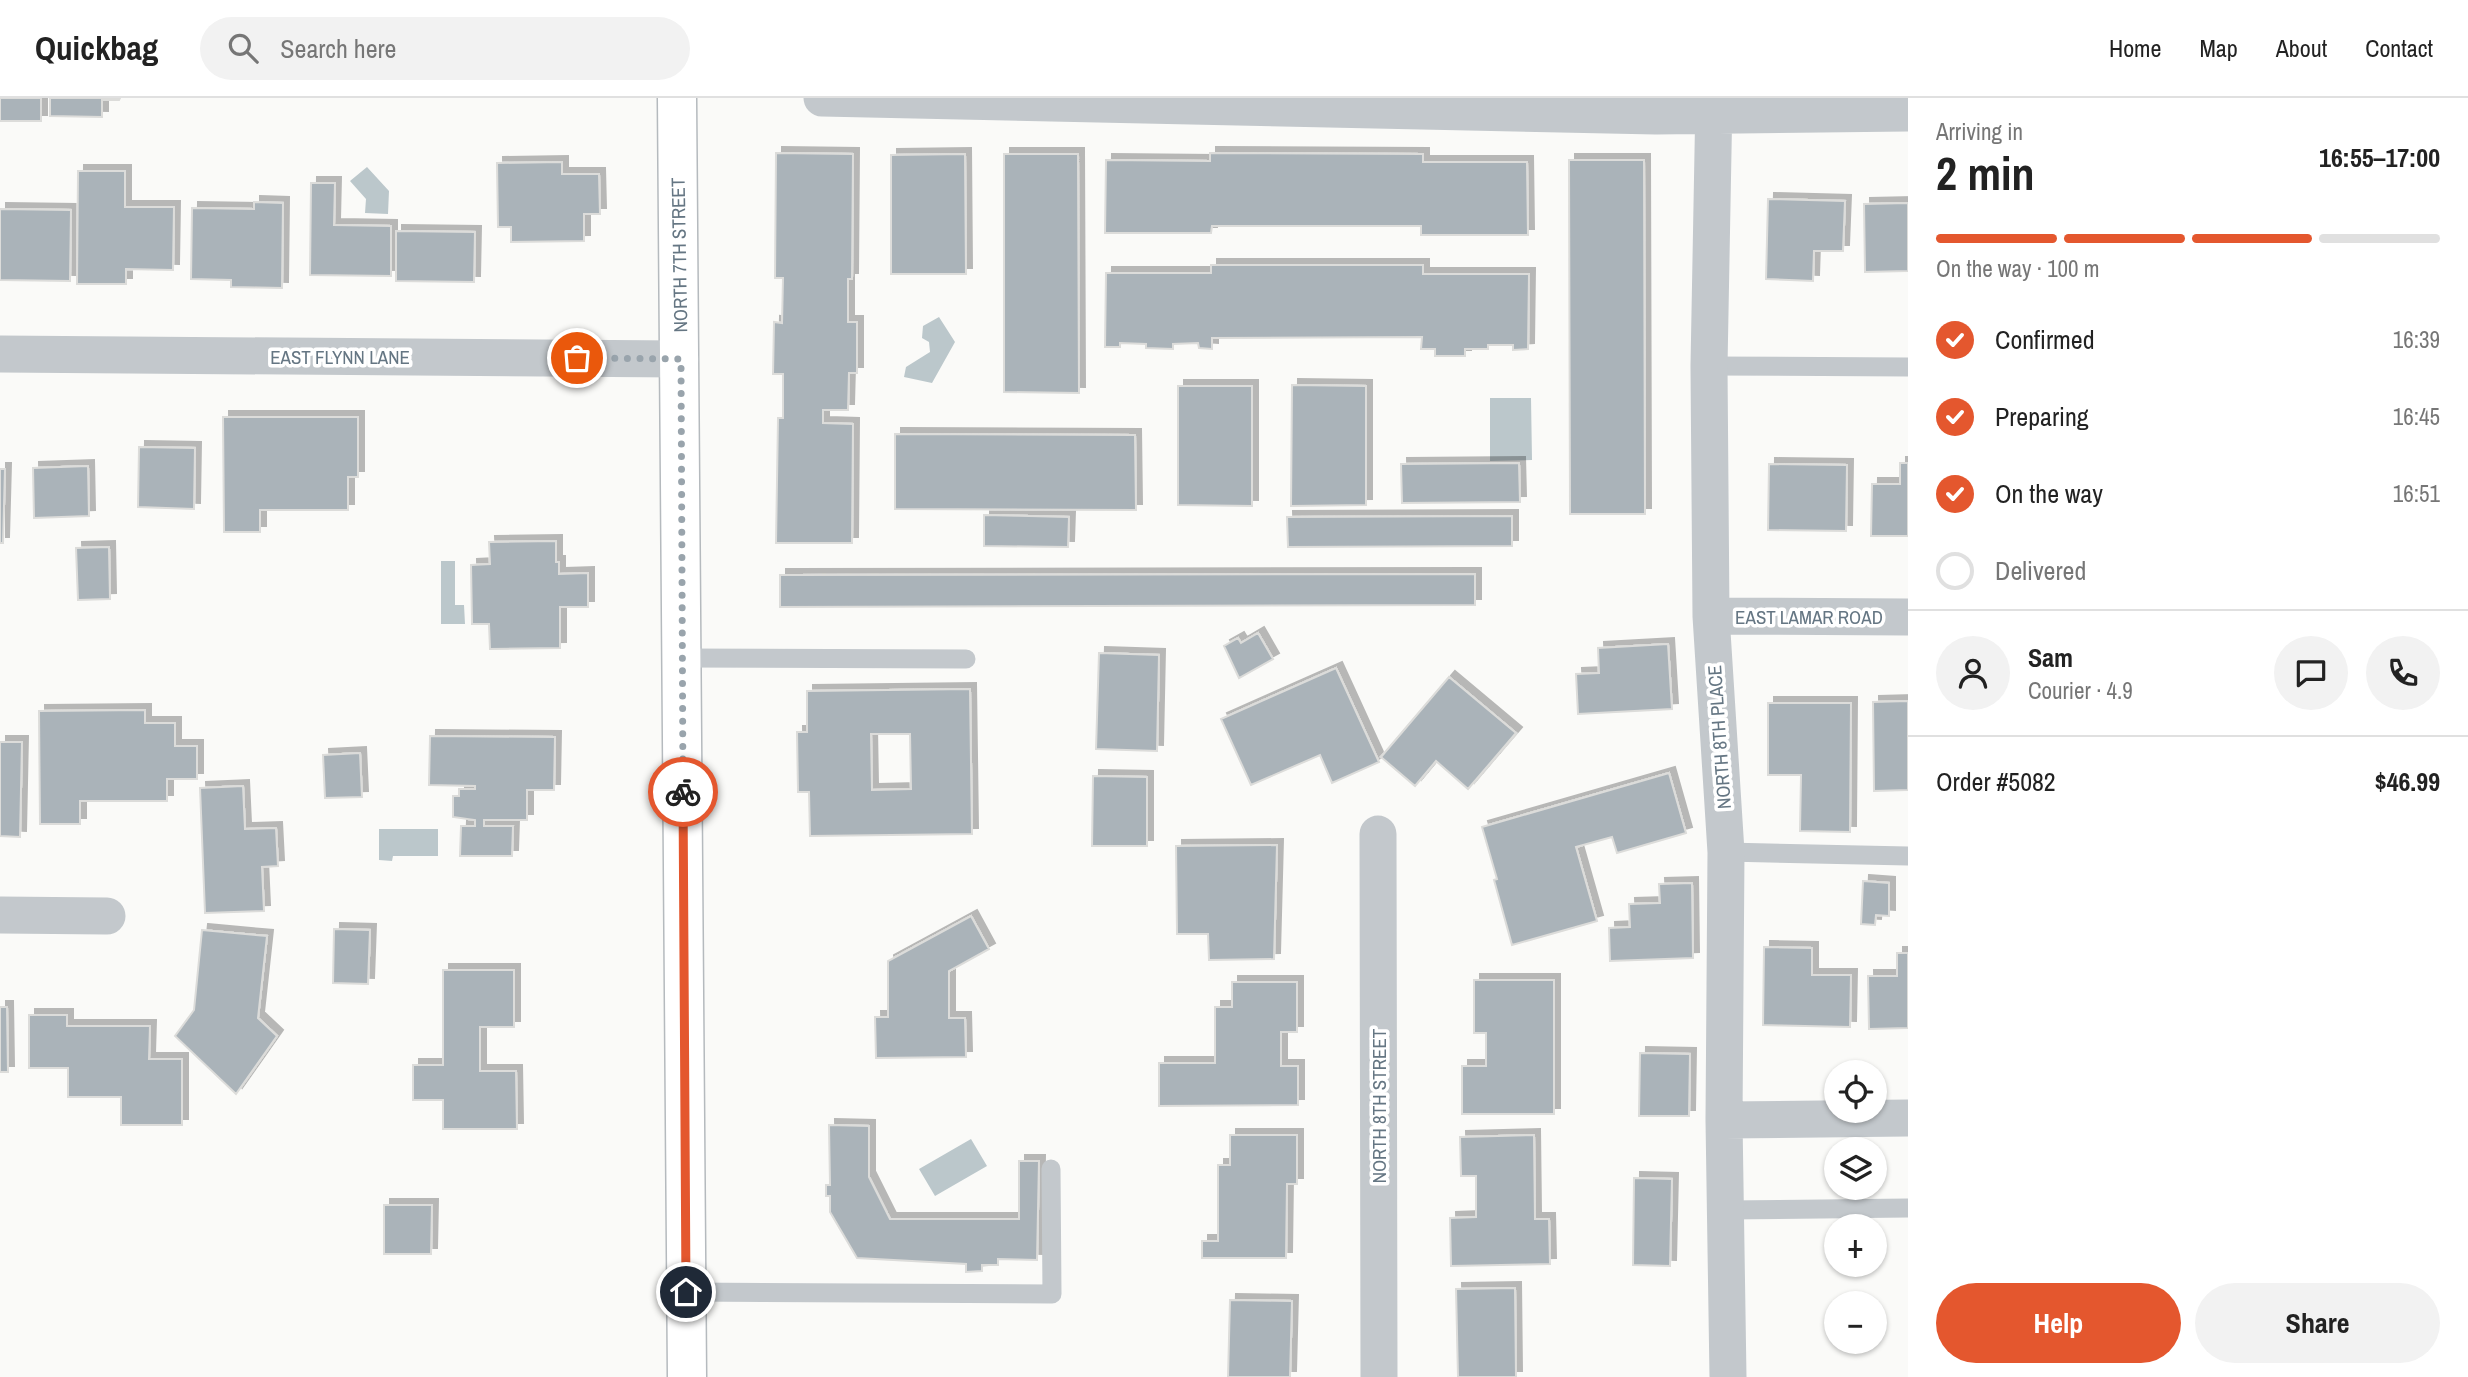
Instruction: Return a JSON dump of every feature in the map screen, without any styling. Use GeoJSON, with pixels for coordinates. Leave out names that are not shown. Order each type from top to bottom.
{"type":"FeatureCollection","features":[{"type":"Feature","properties":{"kind":"main road","name":"NORTH 7TH STREET"},"geometry":{"type":"LineString","coordinates":[[677,98],[687,1377]]}},
{"type":"Feature","properties":{"kind":"street"},"geometry":{"type":"LineString","coordinates":[[822,98],[1656,116],[1714,106],[1908,113]]}},
{"type":"Feature","properties":{"kind":"street","name":"NORTH 8TH PLACE"},"geometry":{"type":"LineString","coordinates":[[1714,106],[1709,366],[1711,616],[1726,852],[1724,1120],[1728,1377]]}},
{"type":"Feature","properties":{"kind":"street","name":"EAST FLYNN LANE"},"geometry":{"type":"LineString","coordinates":[[0,354],[681,359]]}},
{"type":"Feature","properties":{"kind":"street","name":"EAST LAMAR ROAD"},"geometry":{"type":"LineString","coordinates":[[1711,616],[1908,617]]}},
{"type":"Feature","properties":{"kind":"street","name":"NORTH 8TH STREET"},"geometry":{"type":"LineString","coordinates":[[1378,834],[1379,1377]]}},
{"type":"Feature","properties":{"kind":"street"},"geometry":{"type":"LineString","coordinates":[[0,915],[107,916]]}},
{"type":"Feature","properties":{"kind":"street"},"geometry":{"type":"LineString","coordinates":[[1724,1120],[1908,1118]]}},
{"type":"Feature","properties":{"kind":"lane"},"geometry":{"type":"LineString","coordinates":[[1709,366],[1908,367]]}},
{"type":"Feature","properties":{"kind":"lane"},"geometry":{"type":"LineString","coordinates":[[682,658],[966,659]]}},
{"type":"Feature","properties":{"kind":"lane"},"geometry":{"type":"LineString","coordinates":[[1726,852],[1908,856]]}},
{"type":"Feature","properties":{"kind":"lane"},"geometry":{"type":"LineString","coordinates":[[686,1292],[1052,1294],[1051,1169]]}},
{"type":"Feature","properties":{"kind":"lane"},"geometry":{"type":"LineString","coordinates":[[1725,1210],[1908,1208]]}},
{"type":"Feature","properties":{"kind":"shaded area"},"geometry":{"type":"Polygon","coordinates":[[[367,167],[389,191],[388,214],[365,213],[366,199],[350,181],[367,167]]]}},
{"type":"Feature","properties":{"kind":"shaded area"},"geometry":{"type":"Polygon","coordinates":[[[939,317],[955,342],[932,383],[904,377],[906,367],[930,352],[929,342],[922,338],[923,326],[939,317]]]}},
{"type":"Feature","properties":{"kind":"shaded area"},"geometry":{"type":"Polygon","coordinates":[[[1490,398],[1531,398],[1532,460],[1490,461],[1490,398]]]}},
{"type":"Feature","properties":{"kind":"shaded area"},"geometry":{"type":"Polygon","coordinates":[[[441,561],[455,561],[455,605],[464,605],[465,624],[441,624],[441,561]]]}},
{"type":"Feature","properties":{"kind":"shaded area"},"geometry":{"type":"Polygon","coordinates":[[[379,829],[438,829],[438,856],[393,856],[392,861],[379,860],[379,829]]]}},
{"type":"Feature","properties":{"kind":"shaded area"},"geometry":{"type":"Polygon","coordinates":[[[971,1139],[987,1166],[935,1196],[919,1169],[971,1139]]]}},
{"type":"Feature","properties":{"kind":"building"},"geometry":{"type":"Polygon","coordinates":[[[0,98],[41,98],[41,121],[0,121],[0,98]]]}},
{"type":"Feature","properties":{"kind":"building"},"geometry":{"type":"Polygon","coordinates":[[[50,98],[120,98],[102,100],[102,117],[50,116],[50,98]]]}},
{"type":"Feature","properties":{"kind":"building"},"geometry":{"type":"Polygon","coordinates":[[[776,153],[853,154],[852,279],[848,279],[848,322],[857,322],[857,373],[849,373],[848,410],[823,410],[823,423],[853,424],[852,543],[776,543],[778,418],[783,418],[783,374],[773,374],[774,322],[782,323],[783,278],[775,278],[776,153]]]}},
{"type":"Feature","properties":{"kind":"building"},"geometry":{"type":"Polygon","coordinates":[[[1210,153],[1423,154],[1423,162],[1527,162],[1528,235],[1421,235],[1421,226],[1212,226],[1211,233],[1105,233],[1106,160],[1210,161],[1210,153]]]}},
{"type":"Feature","properties":{"kind":"building"},"geometry":{"type":"Polygon","coordinates":[[[965,154],[966,274],[891,274],[891,155],[965,154]]]}},
{"type":"Feature","properties":{"kind":"building"},"geometry":{"type":"Polygon","coordinates":[[[1004,154],[1078,154],[1079,393],[1004,392],[1004,154]]]}},
{"type":"Feature","properties":{"kind":"building"},"geometry":{"type":"Polygon","coordinates":[[[1569,160],[1644,160],[1645,514],[1570,514],[1569,160]]]}},
{"type":"Feature","properties":{"kind":"building"},"geometry":{"type":"Polygon","coordinates":[[[562,162],[562,174],[599,174],[600,214],[584,214],[584,241],[511,242],[511,227],[498,227],[497,163],[562,162]]]}},
{"type":"Feature","properties":{"kind":"building"},"geometry":{"type":"Polygon","coordinates":[[[78,171],[125,171],[125,207],[174,207],[173,270],[126,269],[126,284],[77,284],[78,171]]]}},
{"type":"Feature","properties":{"kind":"building"},"geometry":{"type":"Polygon","coordinates":[[[311,183],[335,183],[334,225],[391,226],[391,276],[310,275],[311,183]]]}},
{"type":"Feature","properties":{"kind":"building"},"geometry":{"type":"Polygon","coordinates":[[[1768,199],[1845,201],[1843,251],[1814,251],[1813,281],[1766,279],[1768,199]]]}},
{"type":"Feature","properties":{"kind":"building"},"geometry":{"type":"Polygon","coordinates":[[[254,202],[283,203],[282,288],[231,287],[231,280],[191,279],[192,208],[254,209],[254,202]]]}},
{"type":"Feature","properties":{"kind":"building"},"geometry":{"type":"Polygon","coordinates":[[[1908,203],[1908,271],[1865,272],[1864,204],[1908,203]]]}},
{"type":"Feature","properties":{"kind":"building"},"geometry":{"type":"Polygon","coordinates":[[[0,209],[71,210],[70,281],[0,280],[0,209]]]}},
{"type":"Feature","properties":{"kind":"building"},"geometry":{"type":"Polygon","coordinates":[[[396,231],[475,232],[474,282],[396,281],[396,231]]]}},
{"type":"Feature","properties":{"kind":"building"},"geometry":{"type":"Polygon","coordinates":[[[1211,265],[1423,265],[1423,274],[1529,274],[1528,349],[1513,350],[1513,345],[1488,345],[1488,349],[1465,349],[1465,356],[1435,356],[1435,349],[1421,349],[1422,337],[1212,338],[1212,349],[1199,348],[1198,343],[1173,344],[1173,349],[1120,343],[1120,347],[1105,347],[1106,273],[1211,273],[1211,265]]]}},
{"type":"Feature","properties":{"kind":"building"},"geometry":{"type":"Polygon","coordinates":[[[1292,385],[1366,386],[1366,505],[1291,506],[1292,385]]]}},
{"type":"Feature","properties":{"kind":"building"},"geometry":{"type":"Polygon","coordinates":[[[1178,386],[1252,386],[1252,506],[1178,505],[1178,386]]]}},
{"type":"Feature","properties":{"kind":"building"},"geometry":{"type":"Polygon","coordinates":[[[223,417],[358,417],[358,477],[348,477],[348,510],[260,510],[260,532],[224,532],[223,417]]]}},
{"type":"Feature","properties":{"kind":"building"},"geometry":{"type":"Polygon","coordinates":[[[895,434],[1135,435],[1136,510],[895,509],[895,434]]]}},
{"type":"Feature","properties":{"kind":"building"},"geometry":{"type":"Polygon","coordinates":[[[139,447],[195,448],[194,509],[138,507],[139,447]]]}},
{"type":"Feature","properties":{"kind":"building"},"geometry":{"type":"Polygon","coordinates":[[[1519,463],[1520,502],[1402,503],[1401,464],[1519,463]]]}},
{"type":"Feature","properties":{"kind":"building"},"geometry":{"type":"Polygon","coordinates":[[[1900,463],[1908,463],[1908,536],[1871,536],[1872,484],[1900,484],[1900,463]]]}},
{"type":"Feature","properties":{"kind":"building"},"geometry":{"type":"Polygon","coordinates":[[[1769,464],[1847,465],[1846,531],[1768,530],[1769,464]]]}},
{"type":"Feature","properties":{"kind":"building"},"geometry":{"type":"Polygon","coordinates":[[[88,466],[89,516],[34,518],[33,468],[88,466]]]}},
{"type":"Feature","properties":{"kind":"building"},"geometry":{"type":"Polygon","coordinates":[[[0,469],[5,469],[3,543],[0,543],[0,469]]]}},
{"type":"Feature","properties":{"kind":"building"},"geometry":{"type":"Polygon","coordinates":[[[984,515],[1069,517],[1068,547],[984,546],[984,515]]]}},
{"type":"Feature","properties":{"kind":"building"},"geometry":{"type":"Polygon","coordinates":[[[1512,516],[1512,546],[1288,547],[1287,517],[1512,516]]]}},
{"type":"Feature","properties":{"kind":"building"},"geometry":{"type":"Polygon","coordinates":[[[556,541],[559,574],[588,573],[588,607],[560,607],[560,648],[490,649],[489,624],[472,624],[471,565],[490,564],[489,542],[556,541]]]}},
{"type":"Feature","properties":{"kind":"building"},"geometry":{"type":"Polygon","coordinates":[[[109,547],[110,599],[78,600],[76,548],[109,547]]]}},
{"type":"Feature","properties":{"kind":"building"},"geometry":{"type":"Polygon","coordinates":[[[1475,574],[1475,605],[780,607],[780,575],[1475,574]]]}},
{"type":"Feature","properties":{"kind":"building"},"geometry":{"type":"Polygon","coordinates":[[[1258,633],[1273,659],[1239,678],[1224,646],[1238,638],[1241,643],[1258,633]]]}},
{"type":"Feature","properties":{"kind":"building"},"geometry":{"type":"Polygon","coordinates":[[[1668,644],[1672,709],[1578,714],[1576,674],[1599,673],[1598,648],[1668,644]]]}},
{"type":"Feature","properties":{"kind":"building"},"geometry":{"type":"Polygon","coordinates":[[[1099,653],[1159,655],[1157,751],[1096,749],[1099,653]]]}},
{"type":"Feature","properties":{"kind":"building"},"geometry":{"type":"Polygon","coordinates":[[[1336,668],[1379,762],[1332,783],[1320,755],[1251,785],[1221,719],[1336,668]]]}},
{"type":"Feature","properties":{"kind":"building"},"geometry":{"type":"Polygon","coordinates":[[[1449,677],[1516,733],[1468,789],[1436,761],[1415,786],[1381,757],[1449,677]]]}},
{"type":"Feature","properties":{"kind":"building"},"geometry":{"type":"Polygon","coordinates":[[[970,689],[972,834],[810,836],[809,792],[798,792],[797,732],[807,732],[807,691],[970,689]],[[871,734],[872,790],[911,789],[910,734],[871,734]]]}},
{"type":"Feature","properties":{"kind":"building"},"geometry":{"type":"Polygon","coordinates":[[[1908,701],[1908,790],[1874,791],[1873,702],[1908,701]]]}},
{"type":"Feature","properties":{"kind":"building"},"geometry":{"type":"Polygon","coordinates":[[[1768,703],[1851,703],[1850,832],[1800,831],[1801,775],[1768,775],[1768,703]]]}},
{"type":"Feature","properties":{"kind":"building"},"geometry":{"type":"Polygon","coordinates":[[[145,710],[145,723],[175,723],[175,746],[197,746],[197,779],[167,779],[167,801],[80,801],[80,824],[40,824],[39,711],[145,710]]]}},
{"type":"Feature","properties":{"kind":"building"},"geometry":{"type":"Polygon","coordinates":[[[430,736],[555,737],[554,790],[527,790],[527,820],[484,820],[484,826],[513,826],[512,856],[460,856],[461,826],[475,826],[475,820],[453,817],[453,796],[459,796],[459,789],[475,789],[475,786],[429,785],[430,736]]]}},
{"type":"Feature","properties":{"kind":"building"},"geometry":{"type":"Polygon","coordinates":[[[0,742],[22,742],[20,837],[0,836],[0,742]]]}},
{"type":"Feature","properties":{"kind":"building"},"geometry":{"type":"Polygon","coordinates":[[[360,753],[362,797],[325,798],[323,755],[360,753]]]}},
{"type":"Feature","properties":{"kind":"building"},"geometry":{"type":"Polygon","coordinates":[[[1669,773],[1686,833],[1617,853],[1612,837],[1576,847],[1597,921],[1512,945],[1482,827],[1669,773]]]}},
{"type":"Feature","properties":{"kind":"building"},"geometry":{"type":"Polygon","coordinates":[[[1093,776],[1147,777],[1147,846],[1092,846],[1093,776]]]}},
{"type":"Feature","properties":{"kind":"building"},"geometry":{"type":"Polygon","coordinates":[[[243,786],[245,829],[276,828],[278,866],[262,867],[264,911],[205,913],[200,788],[243,786]]]}},
{"type":"Feature","properties":{"kind":"building"},"geometry":{"type":"Polygon","coordinates":[[[1277,845],[1274,959],[1209,960],[1208,934],[1177,934],[1176,846],[1277,845]]]}},
{"type":"Feature","properties":{"kind":"building"},"geometry":{"type":"Polygon","coordinates":[[[1863,881],[1889,883],[1889,916],[1876,915],[1875,925],[1861,924],[1863,881]]]}},
{"type":"Feature","properties":{"kind":"building"},"geometry":{"type":"Polygon","coordinates":[[[1692,883],[1693,958],[1610,961],[1609,928],[1630,927],[1629,904],[1660,903],[1659,884],[1692,883]]]}},
{"type":"Feature","properties":{"kind":"building"},"geometry":{"type":"Polygon","coordinates":[[[971,916],[989,949],[949,971],[949,1018],[965,1018],[966,1057],[876,1058],[875,1017],[888,1017],[888,961],[971,916]]]}},
{"type":"Feature","properties":{"kind":"building"},"geometry":{"type":"Polygon","coordinates":[[[334,929],[370,930],[368,984],[333,983],[334,929]]]}},
{"type":"Feature","properties":{"kind":"building"},"geometry":{"type":"Polygon","coordinates":[[[202,930],[267,936],[258,1018],[277,1036],[236,1094],[175,1036],[194,1010],[202,930]]]}},
{"type":"Feature","properties":{"kind":"building"},"geometry":{"type":"Polygon","coordinates":[[[1764,947],[1812,948],[1812,975],[1851,975],[1850,1027],[1763,1025],[1764,947]]]}},
{"type":"Feature","properties":{"kind":"building"},"geometry":{"type":"Polygon","coordinates":[[[1897,953],[1908,953],[1908,1028],[1869,1029],[1868,976],[1897,976],[1897,953]]]}},
{"type":"Feature","properties":{"kind":"building"},"geometry":{"type":"Polygon","coordinates":[[[443,970],[514,970],[514,1027],[480,1027],[480,1071],[516,1071],[517,1129],[443,1129],[443,1100],[413,1100],[413,1065],[443,1065],[443,970]]]}},
{"type":"Feature","properties":{"kind":"building"},"geometry":{"type":"Polygon","coordinates":[[[1474,980],[1554,980],[1554,1114],[1462,1114],[1462,1066],[1486,1066],[1486,1033],[1474,1033],[1474,980]]]}},
{"type":"Feature","properties":{"kind":"building"},"geometry":{"type":"Polygon","coordinates":[[[1232,982],[1297,982],[1297,1032],[1281,1032],[1281,1066],[1298,1066],[1298,1105],[1159,1106],[1159,1063],[1215,1063],[1215,1007],[1232,1007],[1232,982]]]}},
{"type":"Feature","properties":{"kind":"building"},"geometry":{"type":"Polygon","coordinates":[[[0,1007],[7,1007],[8,1072],[0,1072],[0,1007]]]}},
{"type":"Feature","properties":{"kind":"building"},"geometry":{"type":"Polygon","coordinates":[[[29,1015],[67,1015],[67,1026],[150,1026],[149,1059],[182,1059],[182,1125],[121,1125],[121,1097],[68,1097],[68,1068],[29,1068],[29,1015]]]}},
{"type":"Feature","properties":{"kind":"building"},"geometry":{"type":"Polygon","coordinates":[[[1640,1053],[1690,1054],[1689,1116],[1639,1116],[1640,1053]]]}},
{"type":"Feature","properties":{"kind":"building"},"geometry":{"type":"Polygon","coordinates":[[[829,1125],[869,1126],[869,1177],[890,1219],[1019,1219],[1019,1161],[1039,1161],[1037,1260],[998,1259],[998,1265],[982,1265],[982,1271],[966,1272],[966,1264],[857,1258],[830,1212],[830,1196],[826,1196],[826,1185],[830,1185],[829,1125]]]}},
{"type":"Feature","properties":{"kind":"building"},"geometry":{"type":"Polygon","coordinates":[[[1230,1135],[1297,1135],[1297,1184],[1287,1184],[1286,1258],[1202,1258],[1202,1241],[1218,1241],[1218,1165],[1230,1165],[1230,1135]]]}},
{"type":"Feature","properties":{"kind":"building"},"geometry":{"type":"Polygon","coordinates":[[[1534,1135],[1535,1219],[1549,1219],[1550,1264],[1451,1266],[1450,1218],[1476,1217],[1476,1176],[1461,1176],[1460,1137],[1534,1135]]]}},
{"type":"Feature","properties":{"kind":"building"},"geometry":{"type":"Polygon","coordinates":[[[1634,1178],[1672,1179],[1670,1266],[1633,1265],[1634,1178]]]}},
{"type":"Feature","properties":{"kind":"building"},"geometry":{"type":"Polygon","coordinates":[[[384,1205],[432,1205],[431,1254],[384,1254],[384,1205]]]}},
{"type":"Feature","properties":{"kind":"building"},"geometry":{"type":"Polygon","coordinates":[[[1515,1288],[1516,1377],[1458,1377],[1456,1289],[1515,1288]]]}},
{"type":"Feature","properties":{"kind":"building"},"geometry":{"type":"Polygon","coordinates":[[[1230,1300],[1292,1301],[1290,1377],[1228,1377],[1230,1300]]]}},
{"type":"Feature","properties":{"kind":"way so far"},"geometry":{"type":"LineString","coordinates":[[577,358],[681,359],[683,792]]}},
{"type":"Feature","properties":{"kind":"route"},"geometry":{"type":"LineString","coordinates":[[683,792],[686,1292]]}}]}
